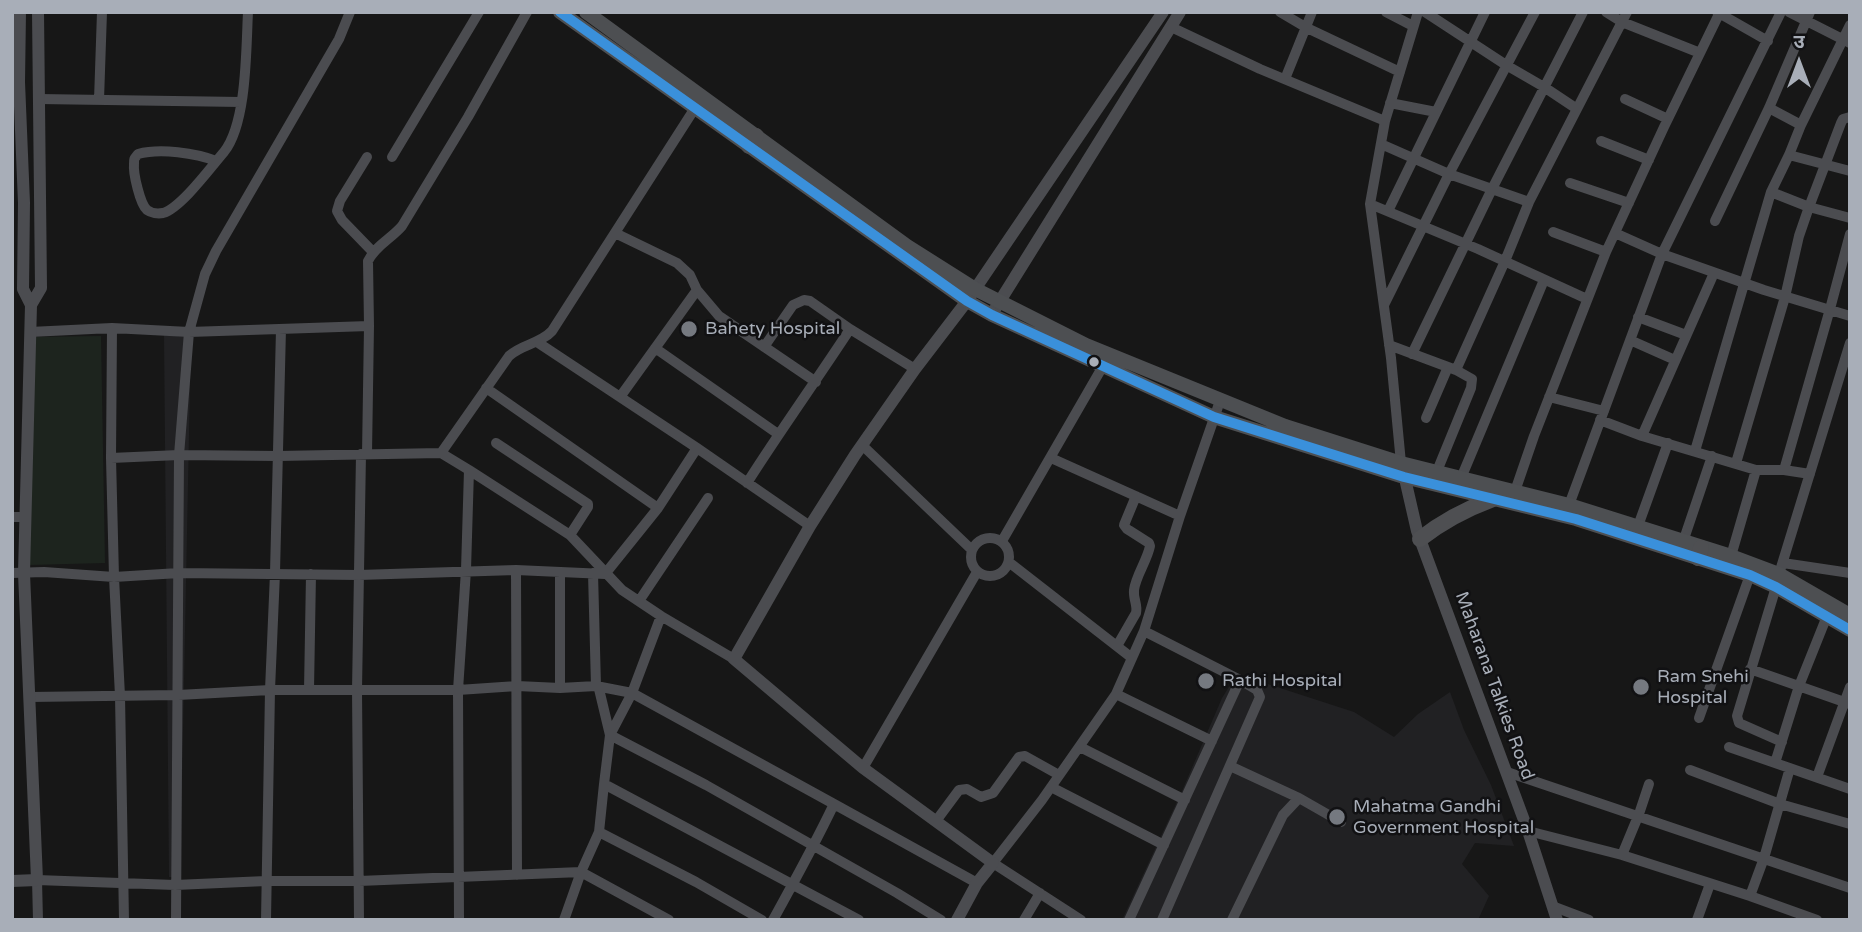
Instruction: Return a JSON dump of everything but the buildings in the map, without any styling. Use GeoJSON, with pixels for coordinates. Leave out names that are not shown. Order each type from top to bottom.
{"type":"FeatureCollection","features":[{"type":"Feature","properties":{"kind":"highway"},"geometry":{"type":"LineString","coordinates":[[1420,539],[1464,510],[1493,499]]}},
{"type":"Feature","properties":{"kind":"main road"},"geometry":{"type":"LineString","coordinates":[[560,12],[695,108],[752,141]]}},
{"type":"Feature","properties":{"kind":"main road"},"geometry":{"type":"LineString","coordinates":[[586,12],[752,141],[971,295],[1103,366],[1214,417],[1513,498],[1576,519],[1700,553],[1751,575],[1779,575],[1827,617],[1850,630]]}},
{"type":"Feature","properties":{"kind":"main road"},"geometry":{"type":"LineString","coordinates":[[995,308],[1220,401],[1403,470]]}},
{"type":"Feature","properties":{"kind":"main road"},"geometry":{"type":"LineString","coordinates":[[1459,484],[1493,499],[1513,498],[1569,505],[1683,542],[1700,553],[1731,556],[1779,575],[1850,615]]}},
{"type":"Feature","properties":{"kind":"street"},"geometry":{"type":"LineString","coordinates":[[20,12],[17,179],[23,289],[31,304]]}},
{"type":"Feature","properties":{"kind":"street"},"geometry":{"type":"LineString","coordinates":[[38,12],[41,288],[31,304],[18,573],[30,697],[38,920]]}},
{"type":"Feature","properties":{"kind":"street"},"geometry":{"type":"LineString","coordinates":[[99,100],[102,12]]}},
{"type":"Feature","properties":{"kind":"street"},"geometry":{"type":"LineString","coordinates":[[216,161],[197,154],[138,154],[133,162],[144,207],[155,213],[171,209],[180,202],[216,161],[232,140],[241,102],[248,12]]}},
{"type":"Feature","properties":{"kind":"street"},"geometry":{"type":"LineString","coordinates":[[176,920],[180,455],[190,332],[205,274],[216,251],[340,39],[350,12]]}},
{"type":"Feature","properties":{"kind":"street"},"geometry":{"type":"LineString","coordinates":[[392,157],[479,12]]}},
{"type":"Feature","properties":{"kind":"street"},"geometry":{"type":"LineString","coordinates":[[359,920],[357,690],[369,326],[368,261],[373,251],[389,240],[402,226],[527,12]]}},
{"type":"Feature","properties":{"kind":"street"},"geometry":{"type":"LineString","coordinates":[[734,659],[810,526],[862,444],[971,295],[1163,12]]}},
{"type":"Feature","properties":{"kind":"street"},"geometry":{"type":"LineString","coordinates":[[995,308],[1180,12]]}},
{"type":"Feature","properties":{"kind":"street"},"geometry":{"type":"LineString","coordinates":[[1280,12],[1307,28],[1400,72]]}},
{"type":"Feature","properties":{"kind":"street"},"geometry":{"type":"LineString","coordinates":[[1285,79],[1312,12]]}},
{"type":"Feature","properties":{"kind":"street"},"geometry":{"type":"LineString","coordinates":[[1387,12],[1413,26]]}},
{"type":"Feature","properties":{"kind":"street"},"geometry":{"type":"LineString","coordinates":[[1403,470],[1370,204],[1385,121],[1418,12]]}},
{"type":"Feature","properties":{"kind":"street"},"geometry":{"type":"LineString","coordinates":[[1425,12],[1437,15],[1470,42],[1577,109]]}},
{"type":"Feature","properties":{"kind":"street"},"geometry":{"type":"LineString","coordinates":[[1388,212],[1485,12]]}},
{"type":"Feature","properties":{"kind":"street"},"geometry":{"type":"LineString","coordinates":[[1384,305],[1449,174],[1535,12]]}},
{"type":"Feature","properties":{"kind":"street"},"geometry":{"type":"LineString","coordinates":[[1412,354],[1492,189],[1583,12]]}},
{"type":"Feature","properties":{"kind":"street"},"geometry":{"type":"LineString","coordinates":[[1606,12],[1625,17],[1700,53]]}},
{"type":"Feature","properties":{"kind":"street"},"geometry":{"type":"LineString","coordinates":[[1569,505],[1662,254],[1781,12]]}},
{"type":"Feature","properties":{"kind":"street"},"geometry":{"type":"LineString","coordinates":[[1788,12],[1808,17],[1846,41]]}},
{"type":"Feature","properties":{"kind":"street"},"geometry":{"type":"LineString","coordinates":[[1513,498],[1606,252],[1719,13],[1768,41]]}},
{"type":"Feature","properties":{"kind":"street"},"geometry":{"type":"LineString","coordinates":[[1426,418],[1505,261],[1529,202],[1625,17]]}},
{"type":"Feature","properties":{"kind":"street"},"geometry":{"type":"LineString","coordinates":[[1715,221],[1769,108],[1808,17]]}},
{"type":"Feature","properties":{"kind":"street"},"geometry":{"type":"LineString","coordinates":[[1695,452],[1771,192],[1801,125],[1846,41],[1850,25]]}},
{"type":"Feature","properties":{"kind":"street"},"geometry":{"type":"LineString","coordinates":[[1171,27],[1385,121]]}},
{"type":"Feature","properties":{"kind":"street"},"geometry":{"type":"LineString","coordinates":[[39,99],[241,102]]}},
{"type":"Feature","properties":{"kind":"street"},"geometry":{"type":"LineString","coordinates":[[1625,99],[1668,119]]}},
{"type":"Feature","properties":{"kind":"street"},"geometry":{"type":"LineString","coordinates":[[1390,103],[1436,113]]}},
{"type":"Feature","properties":{"kind":"street"},"geometry":{"type":"LineString","coordinates":[[441,453],[509,356],[515,350],[545,338],[552,331],[695,108]]}},
{"type":"Feature","properties":{"kind":"street"},"geometry":{"type":"LineString","coordinates":[[1769,108],[1801,125]]}},
{"type":"Feature","properties":{"kind":"street"},"geometry":{"type":"LineString","coordinates":[[1736,464],[1786,297],[1809,207],[1841,122],[1845,117],[1850,117]]}},
{"type":"Feature","properties":{"kind":"street"},"geometry":{"type":"LineString","coordinates":[[1601,141],[1648,160]]}},
{"type":"Feature","properties":{"kind":"street"},"geometry":{"type":"LineString","coordinates":[[1381,144],[1449,174],[1529,202]]}},
{"type":"Feature","properties":{"kind":"street"},"geometry":{"type":"LineString","coordinates":[[1789,155],[1850,171]]}},
{"type":"Feature","properties":{"kind":"street"},"geometry":{"type":"LineString","coordinates":[[367,157],[340,201],[337,211],[342,220],[373,251]]}},
{"type":"Feature","properties":{"kind":"street"},"geometry":{"type":"LineString","coordinates":[[1570,183],[1629,203]]}},
{"type":"Feature","properties":{"kind":"street"},"geometry":{"type":"LineString","coordinates":[[1771,192],[1809,207],[1850,218]]}},
{"type":"Feature","properties":{"kind":"street"},"geometry":{"type":"LineString","coordinates":[[1370,204],[1587,299]]}},
{"type":"Feature","properties":{"kind":"street"},"geometry":{"type":"LineString","coordinates":[[1553,232],[1606,252]]}},
{"type":"Feature","properties":{"kind":"street"},"geometry":{"type":"LineString","coordinates":[[615,233],[677,263],[690,275],[697,290],[719,316],[816,382]]}},
{"type":"Feature","properties":{"kind":"street"},"geometry":{"type":"LineString","coordinates":[[1615,233],[1714,273],[1850,316]]}},
{"type":"Feature","properties":{"kind":"street"},"geometry":{"type":"LineString","coordinates":[[1783,470],[1850,234]]}},
{"type":"Feature","properties":{"kind":"street"},"geometry":{"type":"LineString","coordinates":[[1642,436],[1714,273]]}},
{"type":"Feature","properties":{"kind":"street"},"geometry":{"type":"LineString","coordinates":[[1459,484],[1544,279]]}},
{"type":"Feature","properties":{"kind":"street"},"geometry":{"type":"LineString","coordinates":[[620,397],[697,290]]}},
{"type":"Feature","properties":{"kind":"street"},"geometry":{"type":"LineString","coordinates":[[764,347],[793,305],[804,300],[810,301],[849,329],[915,369]]}},
{"type":"Feature","properties":{"kind":"street"},"geometry":{"type":"LineString","coordinates":[[1638,317],[1686,335]]}},
{"type":"Feature","properties":{"kind":"street"},"geometry":{"type":"LineString","coordinates":[[30,332],[112,328],[190,332],[369,326]]}},
{"type":"Feature","properties":{"kind":"street"},"geometry":{"type":"LineString","coordinates":[[112,328],[111,458],[120,696],[124,920]]}},
{"type":"Feature","properties":{"kind":"street"},"geometry":{"type":"LineString","coordinates":[[266,920],[281,329]]}},
{"type":"Feature","properties":{"kind":"street"},"geometry":{"type":"LineString","coordinates":[[747,483],[849,329]]}},
{"type":"Feature","properties":{"kind":"street"},"geometry":{"type":"LineString","coordinates":[[1630,340],[1675,360]]}},
{"type":"Feature","properties":{"kind":"street"},"geometry":{"type":"LineString","coordinates":[[537,342],[810,526]]}},
{"type":"Feature","properties":{"kind":"street"},"geometry":{"type":"LineString","coordinates":[[1782,742],[1740,723],[1737,716],[1850,344]]}},
{"type":"Feature","properties":{"kind":"street"},"geometry":{"type":"LineString","coordinates":[[1389,345],[1471,377],[1473,384],[1435,478]]}},
{"type":"Feature","properties":{"kind":"street"},"geometry":{"type":"LineString","coordinates":[[655,348],[778,434]]}},
{"type":"Feature","properties":{"kind":"street"},"geometry":{"type":"LineString","coordinates":[[1002,541],[1103,366]]}},
{"type":"Feature","properties":{"kind":"street"},"geometry":{"type":"LineString","coordinates":[[486,388],[658,508]]}},
{"type":"Feature","properties":{"kind":"street"},"geometry":{"type":"LineString","coordinates":[[1549,397],[1602,415],[1642,436],[1756,470],[1810,474]]}},
{"type":"Feature","properties":{"kind":"street"},"geometry":{"type":"LineString","coordinates":[[957,920],[977,883],[1051,787],[1116,694],[1144,631],[1220,401]]}},
{"type":"Feature","properties":{"kind":"street"},"geometry":{"type":"LineString","coordinates":[[496,443],[588,504],[570,535]]}},
{"type":"Feature","properties":{"kind":"street"},"geometry":{"type":"LineString","coordinates":[[1638,526],[1668,443]]}},
{"type":"Feature","properties":{"kind":"street"},"geometry":{"type":"LineString","coordinates":[[862,444],[972,550]]}},
{"type":"Feature","properties":{"kind":"street"},"geometry":{"type":"LineString","coordinates":[[605,574],[658,508],[697,448]]}},
{"type":"Feature","properties":{"kind":"street"},"geometry":{"type":"LineString","coordinates":[[111,458],[441,453],[570,535],[622,590],[734,659],[863,768],[993,863],[1081,920]]}},
{"type":"Feature","properties":{"kind":"street"},"geometry":{"type":"LineString","coordinates":[[1683,542],[1712,456]]}},
{"type":"Feature","properties":{"kind":"street"},"geometry":{"type":"LineString","coordinates":[[1051,458],[1180,516]]}},
{"type":"Feature","properties":{"kind":"street"},"geometry":{"type":"LineString","coordinates":[[460,920],[458,690],[469,470]]}},
{"type":"Feature","properties":{"kind":"street","name":"Maharana Talkies Road"},"geometry":{"type":"LineString","coordinates":[[1403,470],[1420,539],[1507,772],[1557,920]]}},
{"type":"Feature","properties":{"kind":"street"},"geometry":{"type":"LineString","coordinates":[[1731,556],[1756,470]]}},
{"type":"Feature","properties":{"kind":"street"},"geometry":{"type":"LineString","coordinates":[[1117,646],[1136,613],[1135,587],[1150,547],[1149,543],[1124,525],[1136,496]]}},
{"type":"Feature","properties":{"kind":"street"},"geometry":{"type":"LineString","coordinates":[[639,601],[708,498]]}},
{"type":"Feature","properties":{"kind":"street"},"geometry":{"type":"LineString","coordinates":[[985,538],[1002,541],[1009,550],[1010,563],[1002,574],[989,578],[977,572],[972,565],[972,550],[985,538]]}},
{"type":"Feature","properties":{"kind":"street"},"geometry":{"type":"LineString","coordinates":[[1010,563],[1132,658]]}},
{"type":"Feature","properties":{"kind":"street"},"geometry":{"type":"LineString","coordinates":[[18,573],[114,577],[179,573],[359,575],[516,570],[605,574]]}},
{"type":"Feature","properties":{"kind":"street"},"geometry":{"type":"LineString","coordinates":[[516,570],[517,875]]}},
{"type":"Feature","properties":{"kind":"street"},"geometry":{"type":"LineString","coordinates":[[560,572],[560,688]]}},
{"type":"Feature","properties":{"kind":"street"},"geometry":{"type":"LineString","coordinates":[[863,768],[977,572]]}},
{"type":"Feature","properties":{"kind":"street"},"geometry":{"type":"LineString","coordinates":[[593,573],[596,686],[610,735],[706,785],[941,920]]}},
{"type":"Feature","properties":{"kind":"street"},"geometry":{"type":"LineString","coordinates":[[1779,575],[1850,573]]}},
{"type":"Feature","properties":{"kind":"street"},"geometry":{"type":"LineString","coordinates":[[309,690],[311,574]]}},
{"type":"Feature","properties":{"kind":"street"},"geometry":{"type":"LineString","coordinates":[[1699,718],[1751,575]]}},
{"type":"Feature","properties":{"kind":"street"},"geometry":{"type":"LineString","coordinates":[[564,920],[599,832],[610,735],[632,693],[661,616]]}},
{"type":"Feature","properties":{"kind":"street"},"geometry":{"type":"LineString","coordinates":[[1775,763],[1800,686],[1827,617]]}},
{"type":"Feature","properties":{"kind":"street"},"geometry":{"type":"LineString","coordinates":[[1144,631],[1240,680],[1256,690],[1260,697],[1163,920]]}},
{"type":"Feature","properties":{"kind":"street"},"geometry":{"type":"LineString","coordinates":[[1750,669],[1847,702]]}},
{"type":"Feature","properties":{"kind":"street"},"geometry":{"type":"LineString","coordinates":[[1129,920],[1240,680]]}},
{"type":"Feature","properties":{"kind":"street"},"geometry":{"type":"LineString","coordinates":[[30,697],[178,695],[270,690],[458,690],[517,685],[560,688],[596,686],[632,693],[977,883]]}},
{"type":"Feature","properties":{"kind":"street"},"geometry":{"type":"LineString","coordinates":[[1816,777],[1847,702],[1850,687]]}},
{"type":"Feature","properties":{"kind":"street"},"geometry":{"type":"LineString","coordinates":[[1116,694],[1212,741]]}},
{"type":"Feature","properties":{"kind":"street"},"geometry":{"type":"LineString","coordinates":[[1080,747],[1185,800]]}},
{"type":"Feature","properties":{"kind":"street"},"geometry":{"type":"LineString","coordinates":[[1729,747],[1850,789]]}},
{"type":"Feature","properties":{"kind":"street"},"geometry":{"type":"LineString","coordinates":[[936,821],[958,790],[967,789],[981,797],[993,793],[1019,757],[1025,756],[1059,775]]}},
{"type":"Feature","properties":{"kind":"street"},"geometry":{"type":"LineString","coordinates":[[1230,766],[1299,798],[1341,822]]}},
{"type":"Feature","properties":{"kind":"street"},"geometry":{"type":"LineString","coordinates":[[1750,896],[1790,768]]}},
{"type":"Feature","properties":{"kind":"street"},"geometry":{"type":"LineString","coordinates":[[1690,770],[1780,804],[1850,824]]}},
{"type":"Feature","properties":{"kind":"street"},"geometry":{"type":"LineString","coordinates":[[1507,772],[1850,888]]}},
{"type":"Feature","properties":{"kind":"street"},"geometry":{"type":"LineString","coordinates":[[604,783],[859,920]]}},
{"type":"Feature","properties":{"kind":"street"},"geometry":{"type":"LineString","coordinates":[[1622,855],[1649,784]]}},
{"type":"Feature","properties":{"kind":"street"},"geometry":{"type":"LineString","coordinates":[[1051,787],[1164,845]]}},
{"type":"Feature","properties":{"kind":"street"},"geometry":{"type":"LineString","coordinates":[[1232,920],[1283,814],[1299,798]]}},
{"type":"Feature","properties":{"kind":"street"},"geometry":{"type":"LineString","coordinates":[[773,920],[814,847],[834,804]]}},
{"type":"Feature","properties":{"kind":"street"},"geometry":{"type":"LineString","coordinates":[[1528,831],[1622,855],[1817,920]]}},
{"type":"Feature","properties":{"kind":"street"},"geometry":{"type":"LineString","coordinates":[[599,832],[762,920]]}},
{"type":"Feature","properties":{"kind":"street"},"geometry":{"type":"LineString","coordinates":[[12,881],[175,884],[359,881],[581,872],[669,920]]}},
{"type":"Feature","properties":{"kind":"street"},"geometry":{"type":"LineString","coordinates":[[1697,920],[1710,884]]}},
{"type":"Feature","properties":{"kind":"street"},"geometry":{"type":"LineString","coordinates":[[1024,920],[1040,893]]}},
{"type":"Feature","properties":{"kind":"street"},"geometry":{"type":"LineString","coordinates":[[1552,906],[1589,920]]}},
{"type":"Feature","properties":{"kind":"shaded area"},"geometry":{"type":"Polygon","coordinates":[[[164,335],[191,337],[180,877],[169,877],[164,335]]]}},
{"type":"Feature","properties":{"kind":"shaded area"},"geometry":{"type":"Polygon","coordinates":[[[101,336],[105,563],[30,565],[26,337],[101,336]]]}},
{"type":"Feature","properties":{"kind":"shaded area","name":"Mahatma Gandhi Government Hospital"},"geometry":{"type":"Polygon","coordinates":[[[1237,674],[1354,712],[1394,737],[1418,714],[1450,692],[1464,730],[1491,785],[1514,846],[1475,843],[1462,864],[1489,896],[1478,920],[1122,920],[1222,698],[1237,674]]]}},
{"type":"Feature","properties":{"kind":"transit line"},"geometry":{"type":"LineString","coordinates":[[560,12],[967,301],[992,315],[1214,417],[1404,477],[1576,519],[1750,575],[1850,630]]}},
{"type":"Feature","properties":{"kind":"place","name":"Bahety Hospital"},"geometry":{"type":"Point","coordinates":[689,329]}},
{"type":"Feature","properties":{"kind":"place","name":"Rathi Hospital"},"geometry":{"type":"Point","coordinates":[1206,681]}},
{"type":"Feature","properties":{"kind":"place","name":"Ram Snehi Hospital"},"geometry":{"type":"Point","coordinates":[1641,687]}},
{"type":"Feature","properties":{"kind":"place","name":"Mahatma Gandhi Government Hospital"},"geometry":{"type":"Point","coordinates":[1337,817]}}]}
